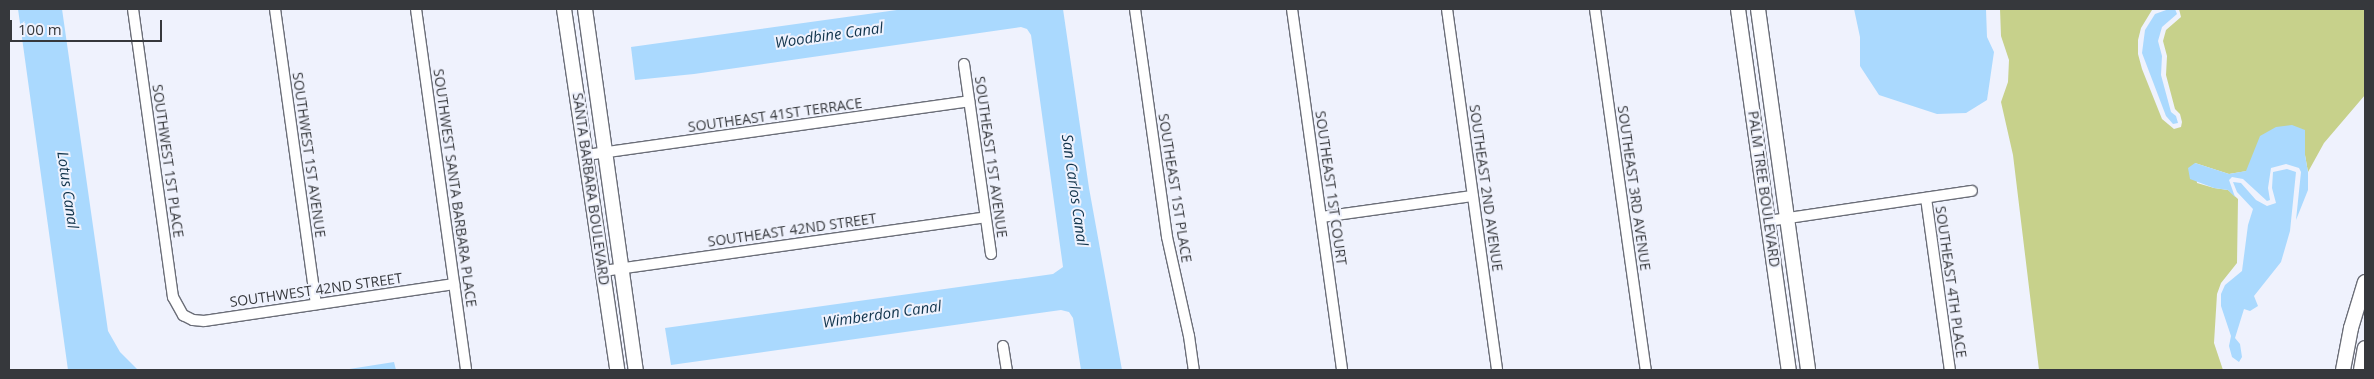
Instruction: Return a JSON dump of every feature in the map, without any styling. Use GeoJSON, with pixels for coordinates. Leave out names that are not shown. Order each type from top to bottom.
{"type":"FeatureCollection","features":[{"type":"Feature","properties":{"kind":"main road","name":"SANTA BARBARA BOULEVARD"},"geometry":{"type":"LineString","coordinates":[[564,9],[617,370]]}},
{"type":"Feature","properties":{"kind":"main road","name":"SANTA BARBARA BOULEVARD"},"geometry":{"type":"LineString","coordinates":[[585,9],[636,370]]}},
{"type":"Feature","properties":{"kind":"main road","name":"PALM TREE BOULEVARD"},"geometry":{"type":"LineString","coordinates":[[1738,9],[1789,370]]}},
{"type":"Feature","properties":{"kind":"main road","name":"PALM TREE BOULEVARD"},"geometry":{"type":"LineString","coordinates":[[1758,9],[1808,370]]}},
{"type":"Feature","properties":{"kind":"main road"},"geometry":{"type":"LineString","coordinates":[[2343,370],[2351,328],[2365,282]]}},
{"type":"Feature","properties":{"kind":"main road"},"geometry":{"type":"LineString","coordinates":[[2361,370],[2365,348]]}},
{"type":"Feature","properties":{"kind":"street","name":"SOUTHWEST 1ST PLACE"},"geometry":{"type":"LineString","coordinates":[[133,9],[173,297],[183,315]]}},
{"type":"Feature","properties":{"kind":"street","name":"SOUTHWEST 1ST AVENUE"},"geometry":{"type":"LineString","coordinates":[[275,9],[316,304]]}},
{"type":"Feature","properties":{"kind":"street","name":"SOUTHWEST SANTA BARBARA PLACE"},"geometry":{"type":"LineString","coordinates":[[416,9],[466,370]]}},
{"type":"Feature","properties":{"kind":"street","name":"SOUTHEAST 1ST PLACE"},"geometry":{"type":"LineString","coordinates":[[1135,9],[1167,237],[1190,336],[1194,370]]}},
{"type":"Feature","properties":{"kind":"street","name":"SOUTHEAST 1ST COURT"},"geometry":{"type":"LineString","coordinates":[[1292,9],[1342,370]]}},
{"type":"Feature","properties":{"kind":"street","name":"SOUTHEAST 2ND AVENUE"},"geometry":{"type":"LineString","coordinates":[[1447,9],[1496,370]]}},
{"type":"Feature","properties":{"kind":"street","name":"SOUTHEAST 3RD AVENUE"},"geometry":{"type":"LineString","coordinates":[[1595,9],[1646,370]]}},
{"type":"Feature","properties":{"kind":"street","name":"SOUTHEAST 1ST AVENUE"},"geometry":{"type":"LineString","coordinates":[[964,64],[991,254]]}},
{"type":"Feature","properties":{"kind":"street","name":"SOUTHEAST 41ST TERRACE"},"geometry":{"type":"LineString","coordinates":[[586,155],[969,101]]}},
{"type":"Feature","properties":{"kind":"street"},"geometry":{"type":"LineString","coordinates":[[1768,221],[1972,191]]}},
{"type":"Feature","properties":{"kind":"street"},"geometry":{"type":"LineString","coordinates":[[1321,217],[1473,196]]}},
{"type":"Feature","properties":{"kind":"street","name":"SOUTHEAST 4TH PLACE"},"geometry":{"type":"LineString","coordinates":[[1926,198],[1950,370]]}},
{"type":"Feature","properties":{"kind":"street","name":"SOUTHEAST 42ND STREET"},"geometry":{"type":"LineString","coordinates":[[603,271],[986,216]]}},
{"type":"Feature","properties":{"kind":"street","name":"SOUTHWEST 42ND STREET"},"geometry":{"type":"LineString","coordinates":[[183,315],[193,320],[204,320],[454,284]]}},
{"type":"Feature","properties":{"kind":"street"},"geometry":{"type":"LineString","coordinates":[[1003,346],[1007,370]]}},
{"type":"Feature","properties":{"kind":"green space"},"geometry":{"type":"Polygon","coordinates":[[[2000,9],[2155,9],[2152,10],[2141,28],[2138,40],[2138,54],[2162,119],[2174,129],[2181,127],[2182,122],[2180,114],[2175,109],[2166,75],[2167,56],[2163,41],[2166,30],[2181,17],[2179,9],[2365,9],[2365,95],[2324,143],[2308,172],[2305,155],[2305,130],[2252,160],[2247,171],[2229,174],[2195,163],[2197,183],[2228,190],[2238,199],[2237,263],[2221,283],[2217,294],[2214,343],[2223,370],[2039,370],[2013,155],[2001,102],[2008,82],[2009,60],[2001,36],[2000,9]]]}},
{"type":"Feature","properties":{"kind":"water","name":"Lotus Canal"},"geometry":{"type":"Polygon","coordinates":[[[18,9],[62,9],[108,331],[120,352],[138,370],[68,370],[18,9]]]}},
{"type":"Feature","properties":{"kind":"water"},"geometry":{"type":"Polygon","coordinates":[[[904,9],[1063,9],[1089,188],[1122,370],[1081,370],[1073,318],[1069,312],[1061,310],[671,365],[665,328],[1053,274],[1063,267],[1031,35],[1027,29],[1021,27],[694,74],[635,80],[631,47],[904,9]]]}},
{"type":"Feature","properties":{"kind":"water"},"geometry":{"type":"Polygon","coordinates":[[[1854,9],[1986,9],[1987,37],[1994,52],[1987,100],[1966,113],[1937,114],[1879,95],[1860,66],[1860,37],[1854,9]]]}},
{"type":"Feature","properties":{"kind":"water"},"geometry":{"type":"Polygon","coordinates":[[[2175,9],[2177,14],[2162,27],[2158,41],[2162,56],[2161,75],[2171,112],[2176,116],[2178,123],[2173,124],[2166,116],[2142,53],[2145,30],[2155,14],[2175,9]]]}},
{"type":"Feature","properties":{"kind":"water"},"geometry":{"type":"Polygon","coordinates":[[[2292,125],[2305,130],[2305,155],[2308,172],[2308,190],[2296,220],[2301,172],[2299,168],[2286,164],[2271,168],[2268,188],[2270,200],[2267,201],[2243,179],[2232,177],[2229,180],[2235,197],[2228,190],[2214,188],[2190,179],[2188,168],[2195,163],[2229,174],[2246,171],[2260,136],[2276,127],[2292,125]]]}},
{"type":"Feature","properties":{"kind":"water"},"geometry":{"type":"Polygon","coordinates":[[[2287,169],[2296,172],[2290,231],[2281,262],[2254,296],[2258,306],[2250,311],[2244,309],[2235,338],[2240,344],[2242,357],[2239,362],[2232,357],[2229,346],[2231,336],[2221,306],[2221,294],[2225,285],[2242,271],[2248,225],[2253,209],[2237,192],[2233,182],[2241,183],[2256,200],[2267,206],[2276,203],[2272,188],[2273,172],[2287,169]]]}},
{"type":"Feature","properties":{"kind":"water"},"geometry":{"type":"Polygon","coordinates":[[[394,362],[396,370],[343,370],[394,362]]]}},
{"type":"Feature","properties":{"kind":"water label","name":"Woodbine Canal"},"geometry":{"type":"Point","coordinates":[829,35]}},
{"type":"Feature","properties":{"kind":"water label","name":"San Carlos Canal"},"geometry":{"type":"Point","coordinates":[1075,190]}},
{"type":"Feature","properties":{"kind":"water label","name":"Wimberdon Canal"},"geometry":{"type":"Point","coordinates":[882,314]}}]}
